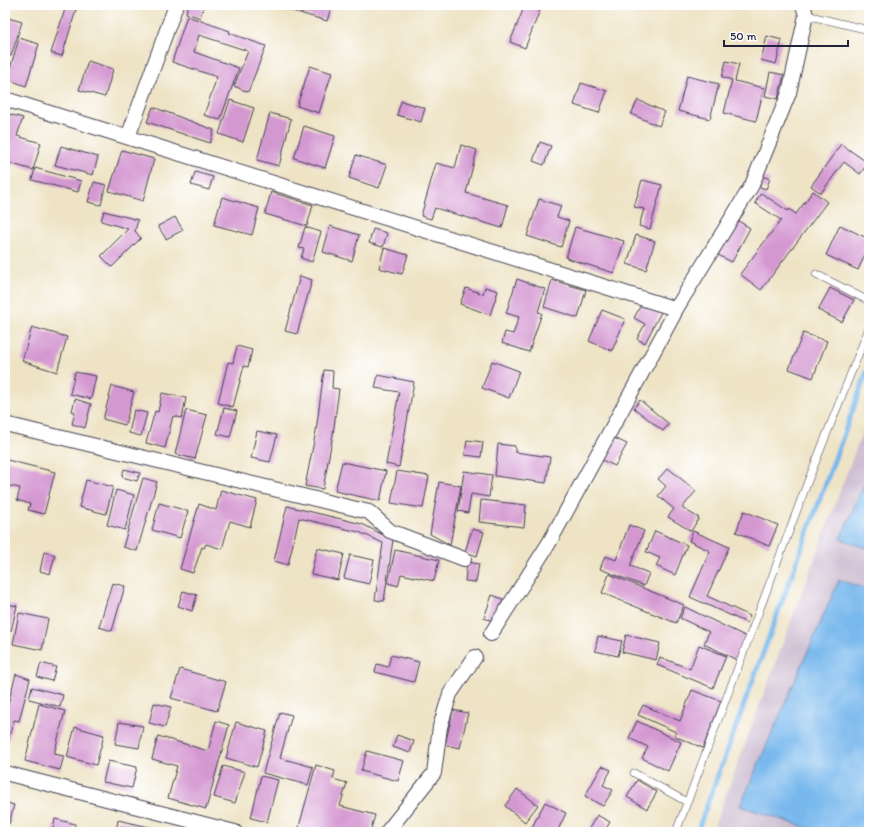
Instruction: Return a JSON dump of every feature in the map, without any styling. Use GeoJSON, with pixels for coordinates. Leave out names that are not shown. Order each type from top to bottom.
{"type":"FeatureCollection","features":[{"type":"Feature","properties":{"kind":"street"},"geometry":{"type":"LineString","coordinates":[[128,137],[176,5]]}},
{"type":"Feature","properties":{"kind":"street"},"geometry":{"type":"LineString","coordinates":[[491,634],[549,544],[676,309],[752,186],[789,93],[804,10]]}},
{"type":"Feature","properties":{"kind":"street"},"geometry":{"type":"LineString","coordinates":[[5,99],[676,309]]}},
{"type":"Feature","properties":{"kind":"street"},"geometry":{"type":"LineString","coordinates":[[5,424],[369,512],[390,531],[464,558]]}},
{"type":"Feature","properties":{"kind":"street"},"geometry":{"type":"LineString","coordinates":[[387,832],[434,773],[440,727],[450,694],[475,657]]}},
{"type":"Feature","properties":{"kind":"street"},"geometry":{"type":"LineString","coordinates":[[5,773],[235,832]]}},
{"type":"Feature","properties":{"kind":"lane"},"geometry":{"type":"LineString","coordinates":[[804,10],[869,30]]}},
{"type":"Feature","properties":{"kind":"lane"},"geometry":{"type":"LineString","coordinates":[[816,274],[869,301]]}},
{"type":"Feature","properties":{"kind":"lane"},"geometry":{"type":"LineString","coordinates":[[676,832],[808,481],[869,328]]}},
{"type":"Feature","properties":{"kind":"lane"},"geometry":{"type":"LineString","coordinates":[[634,773],[688,802]]}},
{"type":"Feature","properties":{"kind":"shaded area"},"geometry":{"type":"Polygon","coordinates":[[[869,414],[869,832],[712,832],[869,414]]]}},
{"type":"Feature","properties":{"kind":"water"},"geometry":{"type":"Polygon","coordinates":[[[869,473],[869,549],[840,539],[869,473]]]}},
{"type":"Feature","properties":{"kind":"water"},"geometry":{"type":"Polygon","coordinates":[[[839,580],[869,590],[869,832],[820,832],[740,806],[839,580]]]}},
{"type":"Feature","properties":{"kind":"building"},"geometry":{"type":"Polygon","coordinates":[[[188,5],[204,5],[200,18],[186,13],[188,5]]]}},
{"type":"Feature","properties":{"kind":"building"},"geometry":{"type":"Polygon","coordinates":[[[283,5],[321,5],[331,8],[327,21],[282,8],[283,5]]]}},
{"type":"Feature","properties":{"kind":"building"},"geometry":{"type":"Polygon","coordinates":[[[525,5],[542,5],[525,48],[510,42],[525,5]]]}},
{"type":"Feature","properties":{"kind":"building"},"geometry":{"type":"Polygon","coordinates":[[[66,6],[76,10],[62,56],[51,53],[66,6]]]}},
{"type":"Feature","properties":{"kind":"building"},"geometry":{"type":"Polygon","coordinates":[[[187,16],[230,31],[229,33],[266,46],[248,92],[234,86],[248,51],[199,35],[194,52],[239,68],[220,120],[204,115],[217,77],[172,62],[187,16]]]}},
{"type":"Feature","properties":{"kind":"building"},"geometry":{"type":"Polygon","coordinates":[[[5,17],[22,22],[11,56],[5,55],[5,17]]]}},
{"type":"Feature","properties":{"kind":"building"},"geometry":{"type":"Polygon","coordinates":[[[767,36],[782,40],[776,64],[761,60],[767,36]]]}},
{"type":"Feature","properties":{"kind":"building"},"geometry":{"type":"Polygon","coordinates":[[[19,38],[39,44],[26,86],[7,79],[19,38]]]}},
{"type":"Feature","properties":{"kind":"building"},"geometry":{"type":"Polygon","coordinates":[[[88,61],[113,69],[105,97],[79,90],[88,61]]]}},
{"type":"Feature","properties":{"kind":"building"},"geometry":{"type":"Polygon","coordinates":[[[726,61],[739,64],[735,81],[764,88],[756,121],[724,113],[732,80],[722,77],[726,61]]]}},
{"type":"Feature","properties":{"kind":"building"},"geometry":{"type":"Polygon","coordinates":[[[310,66],[332,73],[319,113],[297,106],[310,66]]]}},
{"type":"Feature","properties":{"kind":"building"},"geometry":{"type":"Polygon","coordinates":[[[770,72],[784,75],[778,99],[765,96],[770,72]]]}},
{"type":"Feature","properties":{"kind":"building"},"geometry":{"type":"Polygon","coordinates":[[[687,76],[719,84],[710,119],[678,111],[687,76]]]}},
{"type":"Feature","properties":{"kind":"building"},"geometry":{"type":"Polygon","coordinates":[[[581,83],[607,91],[599,113],[574,105],[581,83]]]}},
{"type":"Feature","properties":{"kind":"building"},"geometry":{"type":"Polygon","coordinates":[[[230,100],[254,108],[243,142],[219,134],[230,100]]]}},
{"type":"Feature","properties":{"kind":"building"},"geometry":{"type":"Polygon","coordinates":[[[638,100],[665,112],[659,126],[631,114],[638,100]]]}},
{"type":"Feature","properties":{"kind":"building"},"geometry":{"type":"Polygon","coordinates":[[[401,101],[425,108],[421,122],[397,115],[401,101]]]}},
{"type":"Feature","properties":{"kind":"building"},"geometry":{"type":"Polygon","coordinates":[[[153,107],[214,130],[210,143],[147,122],[153,107]]]}},
{"type":"Feature","properties":{"kind":"building"},"geometry":{"type":"Polygon","coordinates":[[[5,113],[23,118],[17,136],[41,143],[33,170],[9,163],[5,176],[5,113]]]}},
{"type":"Feature","properties":{"kind":"building"},"geometry":{"type":"Polygon","coordinates":[[[270,113],[291,119],[279,166],[257,160],[270,113]]]}},
{"type":"Feature","properties":{"kind":"building"},"geometry":{"type":"Polygon","coordinates":[[[304,126],[335,136],[325,168],[294,158],[304,126]]]}},
{"type":"Feature","properties":{"kind":"building"},"geometry":{"type":"Polygon","coordinates":[[[540,142],[551,146],[544,165],[533,161],[540,142]]]}},
{"type":"Feature","properties":{"kind":"building"},"geometry":{"type":"Polygon","coordinates":[[[841,144],[868,163],[860,174],[844,162],[821,193],[811,186],[841,144]]]}},
{"type":"Feature","properties":{"kind":"building"},"geometry":{"type":"Polygon","coordinates":[[[461,145],[477,150],[466,193],[508,205],[502,228],[435,208],[431,219],[421,216],[436,163],[455,168],[461,145]]]}},
{"type":"Feature","properties":{"kind":"building"},"geometry":{"type":"Polygon","coordinates":[[[61,146],[98,157],[93,175],[55,165],[61,146]]]}},
{"type":"Feature","properties":{"kind":"building"},"geometry":{"type":"Polygon","coordinates":[[[122,150],[154,159],[143,201],[109,191],[122,150]]]}},
{"type":"Feature","properties":{"kind":"building"},"geometry":{"type":"Polygon","coordinates":[[[356,155],[387,165],[379,188],[349,178],[356,155]]]}},
{"type":"Feature","properties":{"kind":"building"},"geometry":{"type":"Polygon","coordinates":[[[35,168],[81,181],[78,192],[32,180],[35,168]]]}},
{"type":"Feature","properties":{"kind":"building"},"geometry":{"type":"Polygon","coordinates":[[[195,172],[213,177],[209,190],[191,185],[195,172]]]}},
{"type":"Feature","properties":{"kind":"building"},"geometry":{"type":"Polygon","coordinates":[[[762,176],[770,179],[766,189],[757,186],[762,176]]]}},
{"type":"Feature","properties":{"kind":"building"},"geometry":{"type":"Polygon","coordinates":[[[642,180],[662,185],[650,229],[639,226],[644,209],[634,207],[642,180]]]}},
{"type":"Feature","properties":{"kind":"building"},"geometry":{"type":"Polygon","coordinates":[[[94,182],[106,185],[101,205],[88,202],[94,182]]]}},
{"type":"Feature","properties":{"kind":"building"},"geometry":{"type":"Polygon","coordinates":[[[813,191],[827,202],[761,290],[740,274],[781,220],[755,203],[761,193],[788,211],[789,209],[796,214],[813,191]]]}},
{"type":"Feature","properties":{"kind":"building"},"geometry":{"type":"Polygon","coordinates":[[[271,192],[313,205],[307,226],[265,214],[271,192]]]}},
{"type":"Feature","properties":{"kind":"building"},"geometry":{"type":"Polygon","coordinates":[[[222,197],[259,208],[252,235],[214,225],[222,197]]]}},
{"type":"Feature","properties":{"kind":"building"},"geometry":{"type":"Polygon","coordinates":[[[539,199],[561,206],[557,217],[569,221],[561,247],[527,236],[539,199]]]}},
{"type":"Feature","properties":{"kind":"building"},"geometry":{"type":"Polygon","coordinates":[[[104,211],[138,220],[135,231],[141,238],[112,267],[101,256],[128,229],[101,221],[104,211]]]}},
{"type":"Feature","properties":{"kind":"building"},"geometry":{"type":"Polygon","coordinates":[[[175,217],[183,230],[166,239],[158,226],[175,217]]]}},
{"type":"Feature","properties":{"kind":"building"},"geometry":{"type":"Polygon","coordinates":[[[737,220],[750,228],[732,262],[718,255],[737,220]]]}},
{"type":"Feature","properties":{"kind":"building"},"geometry":{"type":"Polygon","coordinates":[[[840,225],[869,239],[869,246],[858,270],[826,255],[840,225]]]}},
{"type":"Feature","properties":{"kind":"building"},"geometry":{"type":"Polygon","coordinates":[[[330,226],[359,235],[352,261],[323,252],[330,226]]]}},
{"type":"Feature","properties":{"kind":"building"},"geometry":{"type":"Polygon","coordinates":[[[305,227],[321,232],[312,262],[301,258],[304,249],[299,248],[305,227]]]}},
{"type":"Feature","properties":{"kind":"building"},"geometry":{"type":"Polygon","coordinates":[[[575,227],[624,241],[614,273],[566,258],[575,227]]]}},
{"type":"Feature","properties":{"kind":"building"},"geometry":{"type":"Polygon","coordinates":[[[373,229],[387,233],[383,247],[369,243],[373,229]]]}},
{"type":"Feature","properties":{"kind":"building"},"geometry":{"type":"Polygon","coordinates":[[[636,235],[655,241],[646,270],[627,264],[636,235]]]}},
{"type":"Feature","properties":{"kind":"building"},"geometry":{"type":"Polygon","coordinates":[[[384,248],[408,255],[402,274],[379,268],[384,248]]]}},
{"type":"Feature","properties":{"kind":"building"},"geometry":{"type":"Polygon","coordinates":[[[300,276],[312,280],[297,334],[285,331],[300,276]]]}},
{"type":"Feature","properties":{"kind":"building"},"geometry":{"type":"Polygon","coordinates":[[[517,279],[545,289],[538,312],[542,313],[529,352],[502,343],[505,332],[513,334],[519,317],[506,313],[517,279]]]}},
{"type":"Feature","properties":{"kind":"building"},"geometry":{"type":"Polygon","coordinates":[[[552,280],[586,290],[578,318],[544,307],[552,280]]]}},
{"type":"Feature","properties":{"kind":"building"},"geometry":{"type":"Polygon","coordinates":[[[485,287],[498,291],[490,315],[460,304],[466,288],[483,294],[485,287]]]}},
{"type":"Feature","properties":{"kind":"building"},"geometry":{"type":"Polygon","coordinates":[[[830,288],[854,300],[842,322],[818,310],[830,288]]]}},
{"type":"Feature","properties":{"kind":"building"},"geometry":{"type":"Polygon","coordinates":[[[642,303],[661,312],[645,343],[637,339],[645,324],[634,318],[642,303]]]}},
{"type":"Feature","properties":{"kind":"building"},"geometry":{"type":"Polygon","coordinates":[[[602,310],[625,319],[612,351],[589,341],[602,310]]]}},
{"type":"Feature","properties":{"kind":"building"},"geometry":{"type":"Polygon","coordinates":[[[32,327],[67,337],[57,372],[22,361],[32,327]]]}},
{"type":"Feature","properties":{"kind":"building"},"geometry":{"type":"Polygon","coordinates":[[[803,333],[827,341],[813,378],[789,369],[803,333]]]}},
{"type":"Feature","properties":{"kind":"building"},"geometry":{"type":"Polygon","coordinates":[[[237,346],[252,350],[248,367],[244,366],[233,407],[218,403],[228,362],[233,363],[237,346]]]}},
{"type":"Feature","properties":{"kind":"building"},"geometry":{"type":"Polygon","coordinates":[[[492,361],[519,371],[509,398],[482,388],[492,361]]]}},
{"type":"Feature","properties":{"kind":"building"},"geometry":{"type":"Polygon","coordinates":[[[324,370],[333,371],[332,388],[339,389],[323,489],[305,486],[316,431],[324,370]]]}},
{"type":"Feature","properties":{"kind":"building"},"geometry":{"type":"Polygon","coordinates":[[[75,372],[96,376],[91,399],[70,394],[75,372]]]}},
{"type":"Feature","properties":{"kind":"building"},"geometry":{"type":"Polygon","coordinates":[[[378,375],[414,382],[399,467],[386,464],[399,392],[375,388],[378,375]]]}},
{"type":"Feature","properties":{"kind":"building"},"geometry":{"type":"Polygon","coordinates":[[[112,386],[134,392],[125,425],[103,419],[112,386]]]}},
{"type":"Feature","properties":{"kind":"building"},"geometry":{"type":"Polygon","coordinates":[[[162,393],[186,398],[182,418],[173,416],[165,448],[146,443],[155,411],[158,412],[162,393]]]}},
{"type":"Feature","properties":{"kind":"building"},"geometry":{"type":"Polygon","coordinates":[[[75,399],[91,404],[85,428],[72,424],[75,412],[72,411],[75,399]]]}},
{"type":"Feature","properties":{"kind":"building"},"geometry":{"type":"Polygon","coordinates":[[[640,400],[669,424],[663,431],[634,408],[640,400]]]}},
{"type":"Feature","properties":{"kind":"building"},"geometry":{"type":"Polygon","coordinates":[[[224,408],[237,411],[230,437],[217,434],[224,408]]]}},
{"type":"Feature","properties":{"kind":"building"},"geometry":{"type":"Polygon","coordinates":[[[134,410],[147,413],[141,436],[129,433],[134,410]]]}},
{"type":"Feature","properties":{"kind":"building"},"geometry":{"type":"Polygon","coordinates":[[[186,410],[207,415],[195,459],[175,454],[186,410]]]}},
{"type":"Feature","properties":{"kind":"building"},"geometry":{"type":"Polygon","coordinates":[[[257,431],[277,435],[270,462],[251,458],[257,431]]]}},
{"type":"Feature","properties":{"kind":"building"},"geometry":{"type":"Polygon","coordinates":[[[614,438],[627,444],[615,466],[602,460],[614,438]]]}},
{"type":"Feature","properties":{"kind":"building"},"geometry":{"type":"Polygon","coordinates":[[[467,440],[483,442],[481,457],[465,455],[467,440]]]}},
{"type":"Feature","properties":{"kind":"building"},"geometry":{"type":"Polygon","coordinates":[[[498,444],[515,446],[515,452],[550,457],[546,483],[495,476],[498,444]]]}},
{"type":"Feature","properties":{"kind":"building"},"geometry":{"type":"Polygon","coordinates":[[[7,460],[55,472],[44,514],[28,510],[30,504],[17,500],[20,488],[5,485],[5,469],[7,460]]]}},
{"type":"Feature","properties":{"kind":"building"},"geometry":{"type":"Polygon","coordinates":[[[342,462],[386,471],[380,501],[335,491],[342,462]]]}},
{"type":"Feature","properties":{"kind":"building"},"geometry":{"type":"Polygon","coordinates":[[[668,468],[696,491],[682,508],[699,518],[691,531],[668,517],[674,509],[658,496],[666,486],[658,479],[668,468]]]}},
{"type":"Feature","properties":{"kind":"building"},"geometry":{"type":"Polygon","coordinates":[[[124,469],[140,473],[137,481],[122,477],[124,469]]]}},
{"type":"Feature","properties":{"kind":"building"},"geometry":{"type":"Polygon","coordinates":[[[397,471],[429,476],[423,508],[391,503],[397,471]]]}},
{"type":"Feature","properties":{"kind":"building"},"geometry":{"type":"Polygon","coordinates":[[[464,471],[492,475],[489,497],[471,494],[468,513],[458,511],[464,471]]]}},
{"type":"Feature","properties":{"kind":"building"},"geometry":{"type":"Polygon","coordinates":[[[143,478],[157,482],[137,551],[123,547],[143,478]]]}},
{"type":"Feature","properties":{"kind":"building"},"geometry":{"type":"Polygon","coordinates":[[[86,480],[113,487],[106,514],[79,507],[86,480]]]}},
{"type":"Feature","properties":{"kind":"building"},"geometry":{"type":"Polygon","coordinates":[[[439,482],[461,486],[450,545],[430,534],[439,482]]]}},
{"type":"Feature","properties":{"kind":"building"},"geometry":{"type":"Polygon","coordinates":[[[116,490],[134,495],[125,530],[107,525],[116,490]]]}},
{"type":"Feature","properties":{"kind":"building"},"geometry":{"type":"Polygon","coordinates":[[[221,490],[257,500],[250,527],[230,521],[222,549],[206,544],[204,548],[202,547],[193,573],[180,569],[199,504],[216,510],[221,490]]]}},
{"type":"Feature","properties":{"kind":"building"},"geometry":{"type":"Polygon","coordinates":[[[481,500],[526,505],[524,527],[479,522],[481,500]]]}},
{"type":"Feature","properties":{"kind":"building"},"geometry":{"type":"Polygon","coordinates":[[[159,503],[188,511],[180,538],[152,530],[159,503]]]}},
{"type":"Feature","properties":{"kind":"building"},"geometry":{"type":"Polygon","coordinates":[[[287,506],[362,524],[393,540],[384,601],[375,600],[383,543],[359,532],[299,518],[288,565],[274,561],[287,506]]]}},
{"type":"Feature","properties":{"kind":"building"},"geometry":{"type":"Polygon","coordinates":[[[744,511],[778,525],[769,546],[736,532],[744,511]]]}},
{"type":"Feature","properties":{"kind":"building"},"geometry":{"type":"Polygon","coordinates":[[[629,525],[644,531],[630,566],[649,573],[644,586],[600,569],[605,556],[616,560],[629,525]]]}},
{"type":"Feature","properties":{"kind":"building"},"geometry":{"type":"Polygon","coordinates":[[[472,529],[484,532],[477,556],[465,552],[472,529]]]}},
{"type":"Feature","properties":{"kind":"building"},"geometry":{"type":"Polygon","coordinates":[[[655,531],[687,545],[675,575],[656,566],[660,558],[646,552],[655,531]]]}},
{"type":"Feature","properties":{"kind":"building"},"geometry":{"type":"Polygon","coordinates":[[[693,531],[729,547],[707,596],[750,616],[747,623],[690,597],[710,551],[689,541],[693,531]]]}},
{"type":"Feature","properties":{"kind":"building"},"geometry":{"type":"Polygon","coordinates":[[[317,548],[344,554],[338,580],[311,574],[317,548]]]}},
{"type":"Feature","properties":{"kind":"building"},"geometry":{"type":"Polygon","coordinates":[[[395,550],[439,560],[434,581],[401,574],[398,586],[388,583],[395,550]]]}},
{"type":"Feature","properties":{"kind":"building"},"geometry":{"type":"Polygon","coordinates":[[[44,552],[55,555],[50,574],[40,571],[44,552]]]}},
{"type":"Feature","properties":{"kind":"building"},"geometry":{"type":"Polygon","coordinates":[[[350,555],[374,560],[369,584],[344,578],[350,555]]]}},
{"type":"Feature","properties":{"kind":"building"},"geometry":{"type":"Polygon","coordinates":[[[467,562],[479,564],[476,582],[465,581],[467,562]]]}},
{"type":"Feature","properties":{"kind":"building"},"geometry":{"type":"Polygon","coordinates":[[[609,574],[684,605],[676,623],[602,593],[609,574]]]}},
{"type":"Feature","properties":{"kind":"building"},"geometry":{"type":"Polygon","coordinates":[[[112,583],[125,586],[112,631],[99,627],[112,583]]]}},
{"type":"Feature","properties":{"kind":"building"},"geometry":{"type":"Polygon","coordinates":[[[183,591],[197,595],[192,611],[178,606],[183,591]]]}},
{"type":"Feature","properties":{"kind":"building"},"geometry":{"type":"Polygon","coordinates":[[[492,595],[503,599],[496,622],[484,618],[492,595]]]}},
{"type":"Feature","properties":{"kind":"building"},"geometry":{"type":"Polygon","coordinates":[[[7,604],[17,606],[11,631],[5,629],[7,604]]]}},
{"type":"Feature","properties":{"kind":"building"},"geometry":{"type":"Polygon","coordinates":[[[685,607],[747,637],[737,660],[704,644],[709,632],[680,618],[685,607]]]}},
{"type":"Feature","properties":{"kind":"building"},"geometry":{"type":"Polygon","coordinates":[[[19,613],[48,619],[42,650],[13,644],[19,613]]]}},
{"type":"Feature","properties":{"kind":"building"},"geometry":{"type":"Polygon","coordinates":[[[626,635],[660,643],[656,660],[622,652],[626,635]]]}},
{"type":"Feature","properties":{"kind":"building"},"geometry":{"type":"Polygon","coordinates":[[[598,636],[622,641],[618,656],[595,651],[598,636]]]}},
{"type":"Feature","properties":{"kind":"building"},"geometry":{"type":"Polygon","coordinates":[[[699,645],[726,656],[713,688],[657,665],[660,657],[690,669],[699,645]]]}},
{"type":"Feature","properties":{"kind":"building"},"geometry":{"type":"Polygon","coordinates":[[[391,655],[419,662],[414,682],[375,672],[377,664],[388,667],[391,655]]]}},
{"type":"Feature","properties":{"kind":"building"},"geometry":{"type":"Polygon","coordinates":[[[41,663],[56,667],[52,681],[37,677],[41,663]]]}},
{"type":"Feature","properties":{"kind":"building"},"geometry":{"type":"Polygon","coordinates":[[[180,669],[226,682],[217,711],[171,698],[180,669]]]}},
{"type":"Feature","properties":{"kind":"building"},"geometry":{"type":"Polygon","coordinates":[[[16,674],[30,679],[19,721],[14,720],[5,751],[5,715],[16,674]]]}},
{"type":"Feature","properties":{"kind":"building"},"geometry":{"type":"Polygon","coordinates":[[[32,687],[63,695],[60,707],[29,699],[32,687]]]}},
{"type":"Feature","properties":{"kind":"building"},"geometry":{"type":"Polygon","coordinates":[[[692,690],[721,701],[703,748],[674,736],[676,732],[638,715],[643,705],[680,721],[692,690]]]}},
{"type":"Feature","properties":{"kind":"building"},"geometry":{"type":"Polygon","coordinates":[[[154,703],[171,707],[165,727],[149,723],[154,703]]]}},
{"type":"Feature","properties":{"kind":"building"},"geometry":{"type":"Polygon","coordinates":[[[39,704],[65,711],[54,754],[64,756],[60,770],[25,761],[39,704]]]}},
{"type":"Feature","properties":{"kind":"building"},"geometry":{"type":"Polygon","coordinates":[[[453,710],[468,713],[460,748],[445,745],[453,710]]]}},
{"type":"Feature","properties":{"kind":"building"},"geometry":{"type":"Polygon","coordinates":[[[280,712],[292,715],[280,758],[313,767],[308,785],[263,773],[280,712]]]}},
{"type":"Feature","properties":{"kind":"building"},"geometry":{"type":"Polygon","coordinates":[[[216,721],[229,725],[206,809],[168,798],[177,766],[152,759],[158,736],[208,751],[216,721]]]}},
{"type":"Feature","properties":{"kind":"building"},"geometry":{"type":"Polygon","coordinates":[[[637,721],[681,742],[668,771],[642,758],[648,747],[629,738],[637,721]]]}},
{"type":"Feature","properties":{"kind":"building"},"geometry":{"type":"Polygon","coordinates":[[[119,722],[143,726],[139,748],[115,744],[119,722]]]}},
{"type":"Feature","properties":{"kind":"building"},"geometry":{"type":"Polygon","coordinates":[[[236,722],[267,731],[257,767],[226,758],[236,722]]]}},
{"type":"Feature","properties":{"kind":"building"},"geometry":{"type":"Polygon","coordinates":[[[75,727],[104,735],[96,765],[67,757],[75,727]]]}},
{"type":"Feature","properties":{"kind":"building"},"geometry":{"type":"Polygon","coordinates":[[[397,735],[414,741],[410,753],[393,747],[397,735]]]}},
{"type":"Feature","properties":{"kind":"building"},"geometry":{"type":"Polygon","coordinates":[[[367,751],[404,761],[398,781],[361,771],[367,751]]]}},
{"type":"Feature","properties":{"kind":"building"},"geometry":{"type":"Polygon","coordinates":[[[108,761],[137,767],[132,788],[103,782],[108,761]]]}},
{"type":"Feature","properties":{"kind":"building"},"geometry":{"type":"Polygon","coordinates":[[[316,765],[335,771],[333,779],[347,783],[340,806],[375,815],[370,832],[304,832],[298,830],[316,765]]]}},
{"type":"Feature","properties":{"kind":"building"},"geometry":{"type":"Polygon","coordinates":[[[223,766],[245,772],[235,803],[214,797],[223,766]]]}},
{"type":"Feature","properties":{"kind":"building"},"geometry":{"type":"Polygon","coordinates":[[[602,766],[611,770],[603,785],[613,790],[603,806],[585,796],[602,766]]]}},
{"type":"Feature","properties":{"kind":"building"},"geometry":{"type":"Polygon","coordinates":[[[261,776],[278,780],[267,822],[251,818],[261,776]]]}},
{"type":"Feature","properties":{"kind":"building"},"geometry":{"type":"Polygon","coordinates":[[[637,780],[657,792],[647,809],[627,797],[637,780]]]}},
{"type":"Feature","properties":{"kind":"building"},"geometry":{"type":"Polygon","coordinates":[[[517,789],[538,805],[525,822],[505,806],[517,789]]]}},
{"type":"Feature","properties":{"kind":"building"},"geometry":{"type":"Polygon","coordinates":[[[5,802],[14,805],[9,824],[5,823],[5,802]]]}},
{"type":"Feature","properties":{"kind":"building"},"geometry":{"type":"Polygon","coordinates":[[[545,802],[566,813],[557,832],[532,832],[530,831],[545,802]]]}},
{"type":"Feature","properties":{"kind":"building"},"geometry":{"type":"Polygon","coordinates":[[[597,815],[610,822],[604,832],[587,832],[597,815]]]}},
{"type":"Feature","properties":{"kind":"building"},"geometry":{"type":"Polygon","coordinates":[[[55,819],[75,824],[73,832],[52,832],[55,819]]]}},
{"type":"Feature","properties":{"kind":"building"},"geometry":{"type":"Polygon","coordinates":[[[118,820],[166,831],[166,832],[116,832],[118,820]]]}},
{"type":"Feature","properties":{"kind":"waterway"},"geometry":{"type":"LineString","coordinates":[[697,832],[869,366]]}}]}
